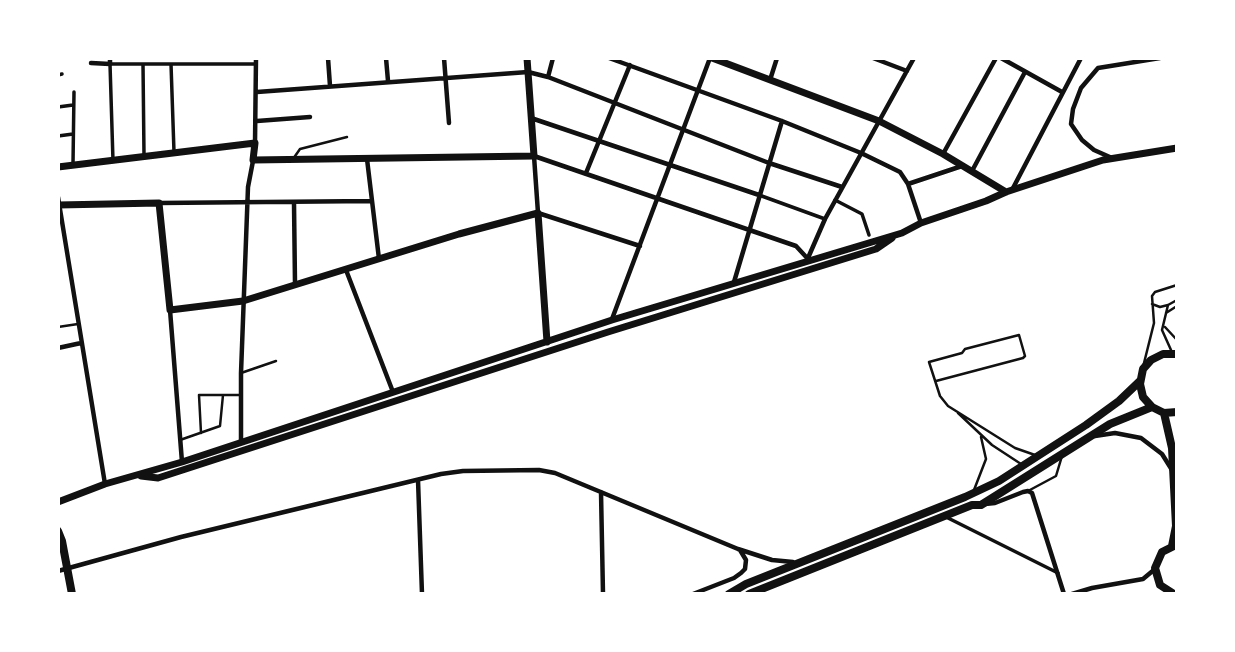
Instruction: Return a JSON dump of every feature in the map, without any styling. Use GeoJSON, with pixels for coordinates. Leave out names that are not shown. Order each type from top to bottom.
{"type":"FeatureCollection","features":[{"type":"Feature","properties":{"kind":"main road"},"geometry":{"type":"LineString","coordinates":[[58,167],[255,143],[253,160],[534,156],[527,58]]}},
{"type":"Feature","properties":{"kind":"main road"},"geometry":{"type":"LineString","coordinates":[[711,58],[879,121],[1009,191]]}},
{"type":"Feature","properties":{"kind":"main road"},"geometry":{"type":"LineString","coordinates":[[137,475],[158,478],[495,368],[876,249],[921,223],[1112,158],[1177,148]]}},
{"type":"Feature","properties":{"kind":"main road"},"geometry":{"type":"LineString","coordinates":[[58,205],[159,203],[170,310],[243,301],[458,234],[538,213],[547,342],[542,348],[506,360],[495,368]]}},
{"type":"Feature","properties":{"kind":"main road"},"geometry":{"type":"LineString","coordinates":[[58,502],[105,484],[182,462],[624,316],[902,233]]}},
{"type":"Feature","properties":{"kind":"main road"},"geometry":{"type":"LineString","coordinates":[[754,287],[808,259]]}},
{"type":"Feature","properties":{"kind":"main road"},"geometry":{"type":"LineString","coordinates":[[624,316],[643,316],[677,306],[690,306]]}},
{"type":"Feature","properties":{"kind":"main road"},"geometry":{"type":"LineString","coordinates":[[1175,353],[1156,356],[1143,369],[1140,381],[1143,397],[1152,407],[1164,412],[1177,412]]}},
{"type":"Feature","properties":{"kind":"main road"},"geometry":{"type":"LineString","coordinates":[[729,594],[746,584],[972,494],[1042,455],[1113,405],[1140,381]]}},
{"type":"Feature","properties":{"kind":"main road"},"geometry":{"type":"LineString","coordinates":[[749,594],[972,505],[981,505],[1090,436],[1152,407]]}},
{"type":"Feature","properties":{"kind":"main road"},"geometry":{"type":"LineString","coordinates":[[1164,412],[1172,448],[1175,545],[1162,552],[1155,568],[1160,585],[1170,594]]}},
{"type":"Feature","properties":{"kind":"main road"},"geometry":{"type":"LineString","coordinates":[[58,531],[62,541],[62,570],[72,594]]}},
{"type":"Feature","properties":{"kind":"street"},"geometry":{"type":"LineString","coordinates":[[202,58],[202,64]]}},
{"type":"Feature","properties":{"kind":"street"},"geometry":{"type":"LineString","coordinates":[[328,58],[330,86]]}},
{"type":"Feature","properties":{"kind":"street"},"geometry":{"type":"LineString","coordinates":[[386,58],[388,81]]}},
{"type":"Feature","properties":{"kind":"street"},"geometry":{"type":"LineString","coordinates":[[444,58],[449,123]]}},
{"type":"Feature","properties":{"kind":"street"},"geometry":{"type":"LineString","coordinates":[[548,77],[553,58]]}},
{"type":"Feature","properties":{"kind":"street"},"geometry":{"type":"LineString","coordinates":[[610,58],[782,121],[900,172],[908,184],[921,223]]}},
{"type":"Feature","properties":{"kind":"street"},"geometry":{"type":"LineString","coordinates":[[612,320],[659,198],[696,91],[711,58]]}},
{"type":"Feature","properties":{"kind":"street"},"geometry":{"type":"LineString","coordinates":[[770,80],[777,58]]}},
{"type":"Feature","properties":{"kind":"street"},"geometry":{"type":"LineString","coordinates":[[873,58],[907,71]]}},
{"type":"Feature","properties":{"kind":"street"},"geometry":{"type":"LineString","coordinates":[[808,259],[812,245],[835,200],[914,58]]}},
{"type":"Feature","properties":{"kind":"street"},"geometry":{"type":"LineString","coordinates":[[943,154],[998,58],[1062,92]]}},
{"type":"Feature","properties":{"kind":"street"},"geometry":{"type":"LineString","coordinates":[[1009,191],[1081,58]]}},
{"type":"Feature","properties":{"kind":"street"},"geometry":{"type":"LineString","coordinates":[[1112,158],[1094,150],[1082,140],[1071,124],[1081,88],[1098,68],[1160,58]]}},
{"type":"Feature","properties":{"kind":"street"},"geometry":{"type":"LineString","coordinates":[[110,61],[113,161]]}},
{"type":"Feature","properties":{"kind":"street"},"geometry":{"type":"LineString","coordinates":[[91,63],[110,61],[202,64],[256,61],[255,143]]}},
{"type":"Feature","properties":{"kind":"street"},"geometry":{"type":"LineString","coordinates":[[143,64],[144,155]]}},
{"type":"Feature","properties":{"kind":"street"},"geometry":{"type":"LineString","coordinates":[[172,64],[174,152]]}},
{"type":"Feature","properties":{"kind":"street"},"geometry":{"type":"LineString","coordinates":[[586,173],[629,65]]}},
{"type":"Feature","properties":{"kind":"street"},"geometry":{"type":"LineString","coordinates":[[257,92],[528,72],[615,102],[769,163],[842,187]]}},
{"type":"Feature","properties":{"kind":"street"},"geometry":{"type":"LineString","coordinates":[[972,171],[1025,72]]}},
{"type":"Feature","properties":{"kind":"street"},"geometry":{"type":"LineString","coordinates":[[73,164],[74,92]]}},
{"type":"Feature","properties":{"kind":"street"},"geometry":{"type":"LineString","coordinates":[[58,107],[74,105]]}},
{"type":"Feature","properties":{"kind":"street"},"geometry":{"type":"LineString","coordinates":[[257,121],[310,117]]}},
{"type":"Feature","properties":{"kind":"street"},"geometry":{"type":"LineString","coordinates":[[530,118],[825,219]]}},
{"type":"Feature","properties":{"kind":"street"},"geometry":{"type":"LineString","coordinates":[[734,283],[782,121]]}},
{"type":"Feature","properties":{"kind":"street"},"geometry":{"type":"LineString","coordinates":[[58,136],[73,134]]}},
{"type":"Feature","properties":{"kind":"street"},"geometry":{"type":"LineString","coordinates":[[640,246],[538,213],[534,156],[796,246],[808,259]]}},
{"type":"Feature","properties":{"kind":"street"},"geometry":{"type":"LineString","coordinates":[[367,158],[379,259]]}},
{"type":"Feature","properties":{"kind":"street"},"geometry":{"type":"LineString","coordinates":[[241,442],[247,202],[253,160]]}},
{"type":"Feature","properties":{"kind":"street"},"geometry":{"type":"LineString","coordinates":[[908,184],[963,166]]}},
{"type":"Feature","properties":{"kind":"street"},"geometry":{"type":"LineString","coordinates":[[58,197],[105,484]]}},
{"type":"Feature","properties":{"kind":"street"},"geometry":{"type":"LineString","coordinates":[[835,200],[862,214],[869,235]]}},
{"type":"Feature","properties":{"kind":"street"},"geometry":{"type":"LineString","coordinates":[[159,203],[372,201]]}},
{"type":"Feature","properties":{"kind":"street"},"geometry":{"type":"LineString","coordinates":[[294,203],[295,284]]}},
{"type":"Feature","properties":{"kind":"street"},"geometry":{"type":"LineString","coordinates":[[346,269],[393,393]]}},
{"type":"Feature","properties":{"kind":"street"},"geometry":{"type":"LineString","coordinates":[[170,310],[182,462]]}},
{"type":"Feature","properties":{"kind":"street"},"geometry":{"type":"LineString","coordinates":[[58,348],[81,343]]}},
{"type":"Feature","properties":{"kind":"street"},"geometry":{"type":"LineString","coordinates":[[1090,436],[1115,433],[1141,438],[1161,454],[1173,473]]}},
{"type":"Feature","properties":{"kind":"street"},"geometry":{"type":"LineString","coordinates":[[62,570],[181,537],[418,480],[463,471],[539,470],[555,473],[738,549],[772,560],[801,562]]}},
{"type":"Feature","properties":{"kind":"street"},"geometry":{"type":"LineString","coordinates":[[418,480],[422,594]]}},
{"type":"Feature","properties":{"kind":"street"},"geometry":{"type":"LineString","coordinates":[[981,505],[1028,491],[1035,499],[1064,594]]}},
{"type":"Feature","properties":{"kind":"street"},"geometry":{"type":"LineString","coordinates":[[600,492],[603,594]]}},
{"type":"Feature","properties":{"kind":"street"},"geometry":{"type":"LineString","coordinates":[[944,517],[1058,573]]}},
{"type":"Feature","properties":{"kind":"street"},"geometry":{"type":"LineString","coordinates":[[693,594],[734,579],[744,570],[745,557],[738,549]]}},
{"type":"Feature","properties":{"kind":"street"},"geometry":{"type":"LineString","coordinates":[[1072,594],[1143,579],[1155,568]]}},
{"type":"Feature","properties":{"kind":"street"},"geometry":{"type":"LineString","coordinates":[[734,579],[737,583],[746,584]]}},
{"type":"Feature","properties":{"kind":"lane"},"geometry":{"type":"LineString","coordinates":[[293,159],[300,149],[347,136]]}},
{"type":"Feature","properties":{"kind":"lane"},"geometry":{"type":"LineString","coordinates":[[1143,369],[1154,323],[1154,292],[1177,285]]}},
{"type":"Feature","properties":{"kind":"lane"},"geometry":{"type":"LineString","coordinates":[[1152,304],[1160,307],[1177,300]]}},
{"type":"Feature","properties":{"kind":"lane"},"geometry":{"type":"LineString","coordinates":[[1168,305],[1163,337],[1175,353]]}},
{"type":"Feature","properties":{"kind":"lane"},"geometry":{"type":"LineString","coordinates":[[1166,313],[1177,306]]}},
{"type":"Feature","properties":{"kind":"lane"},"geometry":{"type":"LineString","coordinates":[[58,327],[78,324]]}},
{"type":"Feature","properties":{"kind":"lane"},"geometry":{"type":"LineString","coordinates":[[1164,326],[1177,340]]}},
{"type":"Feature","properties":{"kind":"lane"},"geometry":{"type":"LineString","coordinates":[[936,381],[1025,357],[1019,335],[930,361],[936,381],[942,400],[980,434],[1024,467],[1035,472]]}},
{"type":"Feature","properties":{"kind":"lane"},"geometry":{"type":"LineString","coordinates":[[241,373],[276,361]]}},
{"type":"Feature","properties":{"kind":"lane"},"geometry":{"type":"LineString","coordinates":[[201,433],[200,394],[242,395]]}},
{"type":"Feature","properties":{"kind":"lane"},"geometry":{"type":"LineString","coordinates":[[180,440],[220,426],[223,394]]}},
{"type":"Feature","properties":{"kind":"lane"},"geometry":{"type":"LineString","coordinates":[[958,413],[1027,454],[1042,455]]}},
{"type":"Feature","properties":{"kind":"lane"},"geometry":{"type":"LineString","coordinates":[[972,494],[985,459],[985,446],[980,434]]}},
{"type":"Feature","properties":{"kind":"lane"},"geometry":{"type":"LineString","coordinates":[[1028,491],[1058,474],[1062,455]]}}]}
